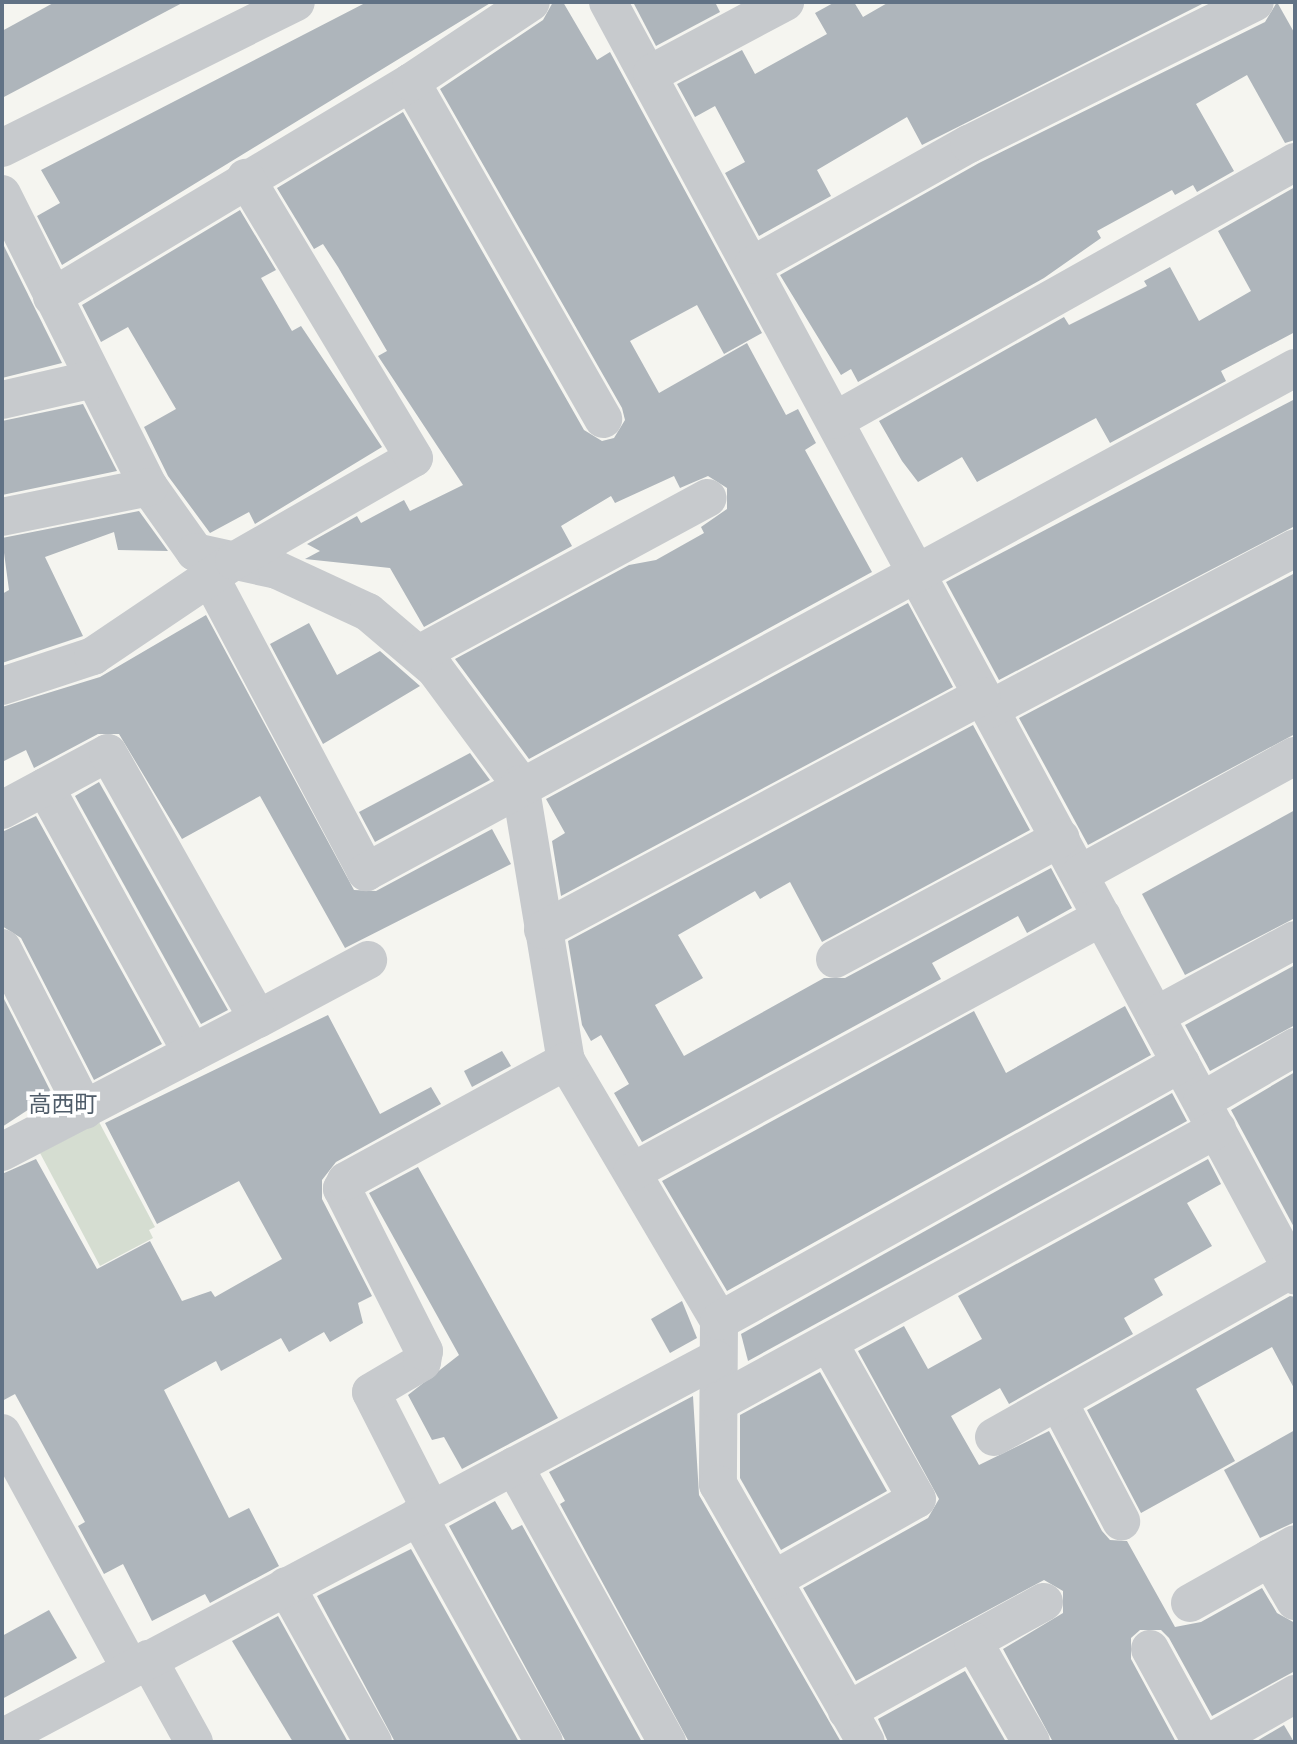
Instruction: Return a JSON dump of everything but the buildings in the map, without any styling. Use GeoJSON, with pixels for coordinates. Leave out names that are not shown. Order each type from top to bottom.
{"type":"FeatureCollection","features":[{"type":"Feature","properties":{"kind":"street"},"geometry":{"type":"LineString","coordinates":[[2,149],[296,2]]}},
{"type":"Feature","properties":{"kind":"street"},"geometry":{"type":"LineString","coordinates":[[52,297],[246,178],[411,82],[531,2]]}},
{"type":"Feature","properties":{"kind":"street"},"geometry":{"type":"LineString","coordinates":[[608,2],[652,73],[915,571],[1294,1272],[994,1437]]}},
{"type":"Feature","properties":{"kind":"street"},"geometry":{"type":"LineString","coordinates":[[652,73],[785,2]]}},
{"type":"Feature","properties":{"kind":"street"},"geometry":{"type":"LineString","coordinates":[[752,265],[969,145],[1255,2]]}},
{"type":"Feature","properties":{"kind":"street"},"geometry":{"type":"LineString","coordinates":[[411,82],[603,419]]}},
{"type":"Feature","properties":{"kind":"street"},"geometry":{"type":"LineString","coordinates":[[836,420],[1295,162]]}},
{"type":"Feature","properties":{"kind":"street"},"geometry":{"type":"LineString","coordinates":[[2,686],[93,656],[222,569],[414,458],[246,178]]}},
{"type":"Feature","properties":{"kind":"street"},"geometry":{"type":"LineString","coordinates":[[2,194],[149,487],[195,552],[222,569],[277,570],[368,612],[419,654],[520,784],[566,1061],[719,1321],[716,1359],[719,1402],[718,1484],[856,1727],[973,1641],[1044,1602]]}},
{"type":"Feature","properties":{"kind":"street"},"geometry":{"type":"LineString","coordinates":[[222,569],[366,872],[520,784],[1295,368]]}},
{"type":"Feature","properties":{"kind":"street"},"geometry":{"type":"LineString","coordinates":[[2,400],[94,379]]}},
{"type":"Feature","properties":{"kind":"street"},"geometry":{"type":"LineString","coordinates":[[2,517],[149,487]]}},
{"type":"Feature","properties":{"kind":"street"},"geometry":{"type":"LineString","coordinates":[[419,654],[708,498]]}},
{"type":"Feature","properties":{"kind":"street"},"geometry":{"type":"LineString","coordinates":[[543,930],[1295,548]]}},
{"type":"Feature","properties":{"kind":"street"},"geometry":{"type":"LineString","coordinates":[[2,810],[108,753],[258,1019]]}},
{"type":"Feature","properties":{"kind":"street"},"geometry":{"type":"LineString","coordinates":[[1080,874],[1295,756]]}},
{"type":"Feature","properties":{"kind":"street"},"geometry":{"type":"LineString","coordinates":[[45,787],[192,1053]]}},
{"type":"Feature","properties":{"kind":"street"},"geometry":{"type":"LineString","coordinates":[[835,959],[1060,838]]}},
{"type":"Feature","properties":{"kind":"street"},"geometry":{"type":"LineString","coordinates":[[632,1172],[1102,917]]}},
{"type":"Feature","properties":{"kind":"street"},"geometry":{"type":"LineString","coordinates":[[1156,1016],[1295,940]]}},
{"type":"Feature","properties":{"kind":"street"},"geometry":{"type":"LineString","coordinates":[[2,948],[85,1110]]}},
{"type":"Feature","properties":{"kind":"street"},"geometry":{"type":"LineString","coordinates":[[2,1152],[368,960]]}},
{"type":"Feature","properties":{"kind":"street"},"geometry":{"type":"LineString","coordinates":[[719,1402],[828,1342],[1209,1115],[1295,1047]]}},
{"type":"Feature","properties":{"kind":"street"},"geometry":{"type":"LineString","coordinates":[[544,1742],[425,1513],[371,1392],[422,1362],[425,1351],[342,1189],[346,1181],[566,1061]]}},
{"type":"Feature","properties":{"kind":"street"},"geometry":{"type":"LineString","coordinates":[[719,1321],[1181,1063]]}},
{"type":"Feature","properties":{"kind":"street"},"geometry":{"type":"LineString","coordinates":[[773,1580],[917,1499],[828,1342]]}},
{"type":"Feature","properties":{"kind":"street"},"geometry":{"type":"LineString","coordinates":[[2,1738],[716,1359]]}},
{"type":"Feature","properties":{"kind":"street"},"geometry":{"type":"LineString","coordinates":[[1058,1401],[1121,1521]]}},
{"type":"Feature","properties":{"kind":"street"},"geometry":{"type":"LineString","coordinates":[[2,1433],[139,1664],[194,1742]]}},
{"type":"Feature","properties":{"kind":"street"},"geometry":{"type":"LineString","coordinates":[[514,1466],[667,1742]]}},
{"type":"Feature","properties":{"kind":"street"},"geometry":{"type":"LineString","coordinates":[[1190,1603],[1282,1551],[1295,1601]]}},
{"type":"Feature","properties":{"kind":"street"},"geometry":{"type":"LineString","coordinates":[[286,1586],[373,1742]]}},
{"type":"Feature","properties":{"kind":"street"},"geometry":{"type":"LineString","coordinates":[[973,1641],[1031,1742]]}},
{"type":"Feature","properties":{"kind":"street"},"geometry":{"type":"LineString","coordinates":[[1150,1649],[1211,1742],[1293,1699]]}},
{"type":"Feature","properties":{"kind":"shaded area"},"geometry":{"type":"Polygon","coordinates":[[[99,1122],[155,1227],[149,1230],[153,1238],[100,1266],[40,1153],[99,1122]]]}},
{"type":"Feature","properties":{"kind":"district","name":"高西町"},"geometry":{"type":"Point","coordinates":[63,1104]}}]}
